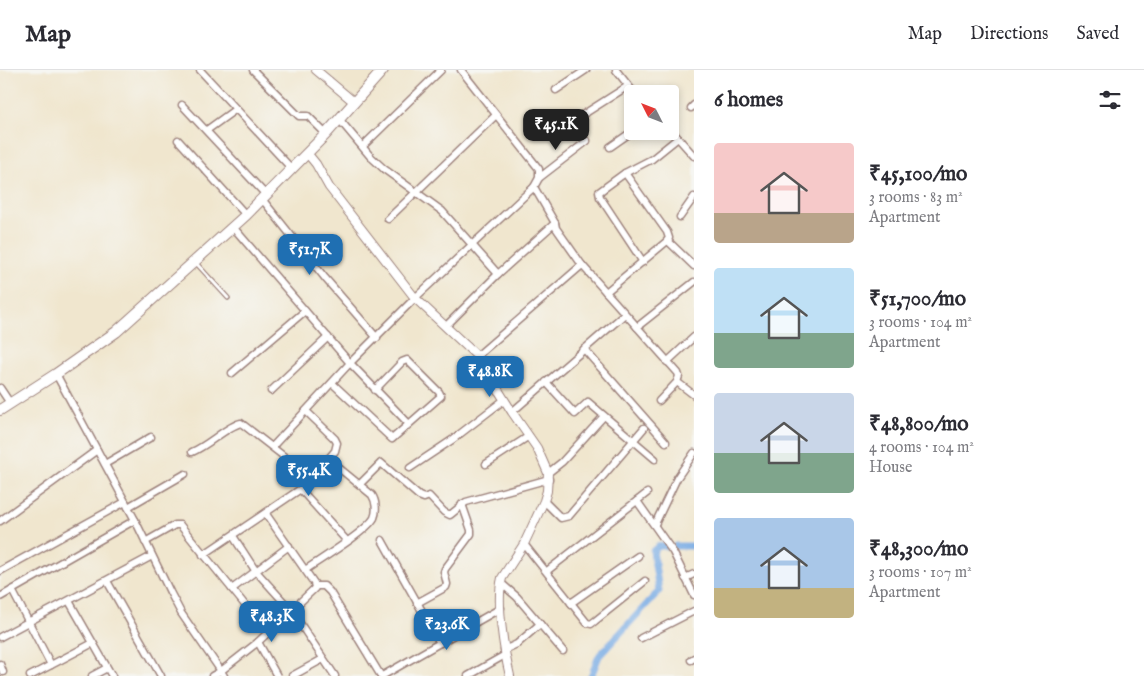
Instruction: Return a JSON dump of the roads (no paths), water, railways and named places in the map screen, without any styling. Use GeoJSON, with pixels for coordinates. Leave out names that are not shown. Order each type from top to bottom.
{"type":"FeatureCollection","features":[{"type":"Feature","properties":{"kind":"main road"},"geometry":{"type":"LineString","coordinates":[[0,410],[116,332],[246,215],[326,134],[383,70]]}},
{"type":"Feature","properties":{"kind":"street"},"geometry":{"type":"LineString","coordinates":[[200,70],[291,168]]}},
{"type":"Feature","properties":{"kind":"street"},"geometry":{"type":"LineString","coordinates":[[253,70],[299,116],[308,116],[326,134]]}},
{"type":"Feature","properties":{"kind":"street"},"geometry":{"type":"LineString","coordinates":[[316,70],[354,102]]}},
{"type":"Feature","properties":{"kind":"street"},"geometry":{"type":"LineString","coordinates":[[363,146],[442,70]]}},
{"type":"Feature","properties":{"kind":"street"},"geometry":{"type":"LineString","coordinates":[[272,446],[416,298],[534,187],[539,178],[540,169],[535,161],[496,116],[461,70]]}},
{"type":"Feature","properties":{"kind":"street"},"geometry":{"type":"LineString","coordinates":[[556,90],[586,70]]}},
{"type":"Feature","properties":{"kind":"street"},"geometry":{"type":"LineString","coordinates":[[616,70],[627,85]]}},
{"type":"Feature","properties":{"kind":"street"},"geometry":{"type":"LineString","coordinates":[[574,121],[624,89]]}},
{"type":"Feature","properties":{"kind":"street"},"geometry":{"type":"LineString","coordinates":[[182,105],[207,130],[264,197],[324,278],[377,338]]}},
{"type":"Feature","properties":{"kind":"street"},"geometry":{"type":"LineString","coordinates":[[207,130],[236,110]]}},
{"type":"Feature","properties":{"kind":"street"},"geometry":{"type":"LineString","coordinates":[[388,219],[496,116]]}},
{"type":"Feature","properties":{"kind":"street"},"geometry":{"type":"LineString","coordinates":[[339,119],[370,156],[384,169],[442,211],[498,274]]}},
{"type":"Feature","properties":{"kind":"street"},"geometry":{"type":"LineString","coordinates":[[610,147],[624,137]]}},
{"type":"Feature","properties":{"kind":"street"},"geometry":{"type":"LineString","coordinates":[[679,139],[693,154]]}},
{"type":"Feature","properties":{"kind":"street"},"geometry":{"type":"LineString","coordinates":[[178,140],[246,215]]}},
{"type":"Feature","properties":{"kind":"street"},"geometry":{"type":"LineString","coordinates":[[643,262],[598,194],[600,190],[625,173],[652,160],[676,140]]}},
{"type":"Feature","properties":{"kind":"street"},"geometry":{"type":"LineString","coordinates":[[539,178],[586,141]]}},
{"type":"Feature","properties":{"kind":"street"},"geometry":{"type":"LineString","coordinates":[[307,153],[316,164],[329,187],[416,298],[477,356],[537,448],[548,476],[544,501],[524,544],[502,578],[501,583],[505,653],[510,676]]}},
{"type":"Feature","properties":{"kind":"street"},"geometry":{"type":"LineString","coordinates":[[625,173],[667,232],[668,241],[694,266]]}},
{"type":"Feature","properties":{"kind":"street"},"geometry":{"type":"LineString","coordinates":[[534,187],[556,228],[582,265],[679,376],[677,382],[659,401]]}},
{"type":"Feature","properties":{"kind":"street"},"geometry":{"type":"LineString","coordinates":[[680,217],[694,197]]}},
{"type":"Feature","properties":{"kind":"street"},"geometry":{"type":"LineString","coordinates":[[446,326],[498,274],[555,223]]}},
{"type":"Feature","properties":{"kind":"street"},"geometry":{"type":"LineString","coordinates":[[233,227],[350,364],[409,424]]}},
{"type":"Feature","properties":{"kind":"street"},"geometry":{"type":"LineString","coordinates":[[606,292],[668,241]]}},
{"type":"Feature","properties":{"kind":"street"},"geometry":{"type":"LineString","coordinates":[[477,356],[582,265]]}},
{"type":"Feature","properties":{"kind":"street"},"geometry":{"type":"LineString","coordinates":[[636,327],[694,282]]}},
{"type":"Feature","properties":{"kind":"street"},"geometry":{"type":"LineString","coordinates":[[232,373],[305,310]]}},
{"type":"Feature","properties":{"kind":"street"},"geometry":{"type":"LineString","coordinates":[[512,412],[625,314]]}},
{"type":"Feature","properties":{"kind":"street"},"geometry":{"type":"LineString","coordinates":[[271,391],[328,337]]}},
{"type":"Feature","properties":{"kind":"street"},"geometry":{"type":"LineString","coordinates":[[667,362],[694,337]]}},
{"type":"Feature","properties":{"kind":"street"},"geometry":{"type":"LineString","coordinates":[[685,345],[694,347]]}},
{"type":"Feature","properties":{"kind":"street"},"geometry":{"type":"LineString","coordinates":[[584,349],[666,442]]}},
{"type":"Feature","properties":{"kind":"street"},"geometry":{"type":"LineString","coordinates":[[332,383],[392,439],[440,396],[439,392],[407,360],[402,362],[375,390]]}},
{"type":"Feature","properties":{"kind":"street"},"geometry":{"type":"LineString","coordinates":[[56,374],[135,520],[181,613],[222,673]]}},
{"type":"Feature","properties":{"kind":"street"},"geometry":{"type":"LineString","coordinates":[[546,382],[575,414],[588,402],[655,459]]}},
{"type":"Feature","properties":{"kind":"street"},"geometry":{"type":"LineString","coordinates":[[677,382],[694,396]]}},
{"type":"Feature","properties":{"kind":"street"},"geometry":{"type":"LineString","coordinates":[[0,388],[10,403]]}},
{"type":"Feature","properties":{"kind":"street"},"geometry":{"type":"LineString","coordinates":[[410,468],[452,440],[504,400]]}},
{"type":"Feature","properties":{"kind":"street"},"geometry":{"type":"LineString","coordinates":[[203,555],[301,490],[313,479],[334,451],[337,443],[335,439],[306,411]]}},
{"type":"Feature","properties":{"kind":"street"},"geometry":{"type":"LineString","coordinates":[[360,484],[381,463],[419,496],[424,498],[431,497],[447,514],[452,514],[466,502],[548,476],[604,416]]}},
{"type":"Feature","properties":{"kind":"street"},"geometry":{"type":"LineString","coordinates":[[192,452],[206,446],[235,425],[241,423],[313,479]]}},
{"type":"Feature","properties":{"kind":"street"},"geometry":{"type":"LineString","coordinates":[[544,501],[561,518],[569,516],[644,428]]}},
{"type":"Feature","properties":{"kind":"street"},"geometry":{"type":"LineString","coordinates":[[486,464],[529,436]]}},
{"type":"Feature","properties":{"kind":"street"},"geometry":{"type":"LineString","coordinates":[[105,464],[151,437]]}},
{"type":"Feature","properties":{"kind":"street"},"geometry":{"type":"LineString","coordinates":[[0,521],[97,450]]}},
{"type":"Feature","properties":{"kind":"street"},"geometry":{"type":"LineString","coordinates":[[655,524],[677,478],[694,452]]}},
{"type":"Feature","properties":{"kind":"street"},"geometry":{"type":"LineString","coordinates":[[305,570],[347,541],[368,524],[376,513],[374,498],[360,484],[328,459]]}},
{"type":"Feature","properties":{"kind":"street"},"geometry":{"type":"LineString","coordinates":[[0,571],[185,474]]}},
{"type":"Feature","properties":{"kind":"street"},"geometry":{"type":"LineString","coordinates":[[301,490],[347,541]]}},
{"type":"Feature","properties":{"kind":"street"},"geometry":{"type":"LineString","coordinates":[[547,571],[647,493]]}},
{"type":"Feature","properties":{"kind":"street"},"geometry":{"type":"LineString","coordinates":[[637,501],[673,552],[694,595]]}},
{"type":"Feature","properties":{"kind":"street"},"geometry":{"type":"LineString","coordinates":[[417,603],[446,586],[444,569],[471,534],[462,504]]}},
{"type":"Feature","properties":{"kind":"street"},"geometry":{"type":"LineString","coordinates":[[266,514],[315,586]]}},
{"type":"Feature","properties":{"kind":"street"},"geometry":{"type":"LineString","coordinates":[[0,597],[135,520]]}},
{"type":"Feature","properties":{"kind":"street"},"geometry":{"type":"LineString","coordinates":[[145,542],[178,524],[183,527],[203,555],[245,604]]}},
{"type":"Feature","properties":{"kind":"street"},"geometry":{"type":"LineString","coordinates":[[233,536],[255,570],[291,610],[335,676]]}},
{"type":"Feature","properties":{"kind":"street"},"geometry":{"type":"LineString","coordinates":[[382,540],[440,643]]}},
{"type":"Feature","properties":{"kind":"street"},"geometry":{"type":"LineString","coordinates":[[524,544],[587,623],[591,624],[645,581]]}},
{"type":"Feature","properties":{"kind":"street"},"geometry":{"type":"LineString","coordinates":[[232,589],[289,546]]}},
{"type":"Feature","properties":{"kind":"street"},"geometry":{"type":"LineString","coordinates":[[0,637],[152,556]]}},
{"type":"Feature","properties":{"kind":"street"},"geometry":{"type":"LineString","coordinates":[[571,603],[638,556]]}},
{"type":"Feature","properties":{"kind":"street"},"geometry":{"type":"LineString","coordinates":[[685,578],[694,574]]}},
{"type":"Feature","properties":{"kind":"street"},"geometry":{"type":"LineString","coordinates":[[106,580],[161,676]]}},
{"type":"Feature","properties":{"kind":"street"},"geometry":{"type":"LineString","coordinates":[[501,583],[563,651]]}},
{"type":"Feature","properties":{"kind":"street"},"geometry":{"type":"LineString","coordinates":[[212,676],[222,673],[258,642],[314,590],[315,586]]}},
{"type":"Feature","properties":{"kind":"street"},"geometry":{"type":"LineString","coordinates":[[315,586],[324,586],[330,592],[382,676],[501,608]]}},
{"type":"Feature","properties":{"kind":"street"},"geometry":{"type":"LineString","coordinates":[[12,590],[51,665]]}},
{"type":"Feature","properties":{"kind":"street"},"geometry":{"type":"LineString","coordinates":[[69,601],[112,676]]}},
{"type":"Feature","properties":{"kind":"street"},"geometry":{"type":"LineString","coordinates":[[641,638],[694,610]]}},
{"type":"Feature","properties":{"kind":"street"},"geometry":{"type":"LineString","coordinates":[[468,676],[505,653],[540,624]]}},
{"type":"Feature","properties":{"kind":"street"},"geometry":{"type":"LineString","coordinates":[[258,642],[277,676]]}},
{"type":"Feature","properties":{"kind":"street"},"geometry":{"type":"LineString","coordinates":[[30,676],[93,643]]}},
{"type":"Feature","properties":{"kind":"street"},"geometry":{"type":"LineString","coordinates":[[292,676],[323,659]]}},
{"type":"Feature","properties":{"kind":"street"},"geometry":{"type":"LineString","coordinates":[[0,664],[3,674]]}},
{"type":"Feature","properties":{"kind":"street"},"geometry":{"type":"LineString","coordinates":[[92,676],[107,668]]}},
{"type":"Feature","properties":{"kind":"lane"},"geometry":{"type":"LineString","coordinates":[[195,261],[228,298]]}},
{"type":"Feature","properties":{"kind":"waterway"},"geometry":{"type":"LineString","coordinates":[[591,676],[599,656],[659,591],[653,551],[659,546],[665,546]]}},
{"type":"Feature","properties":{"kind":"waterway"},"geometry":{"type":"LineString","coordinates":[[676,546],[694,546]]}}]}
